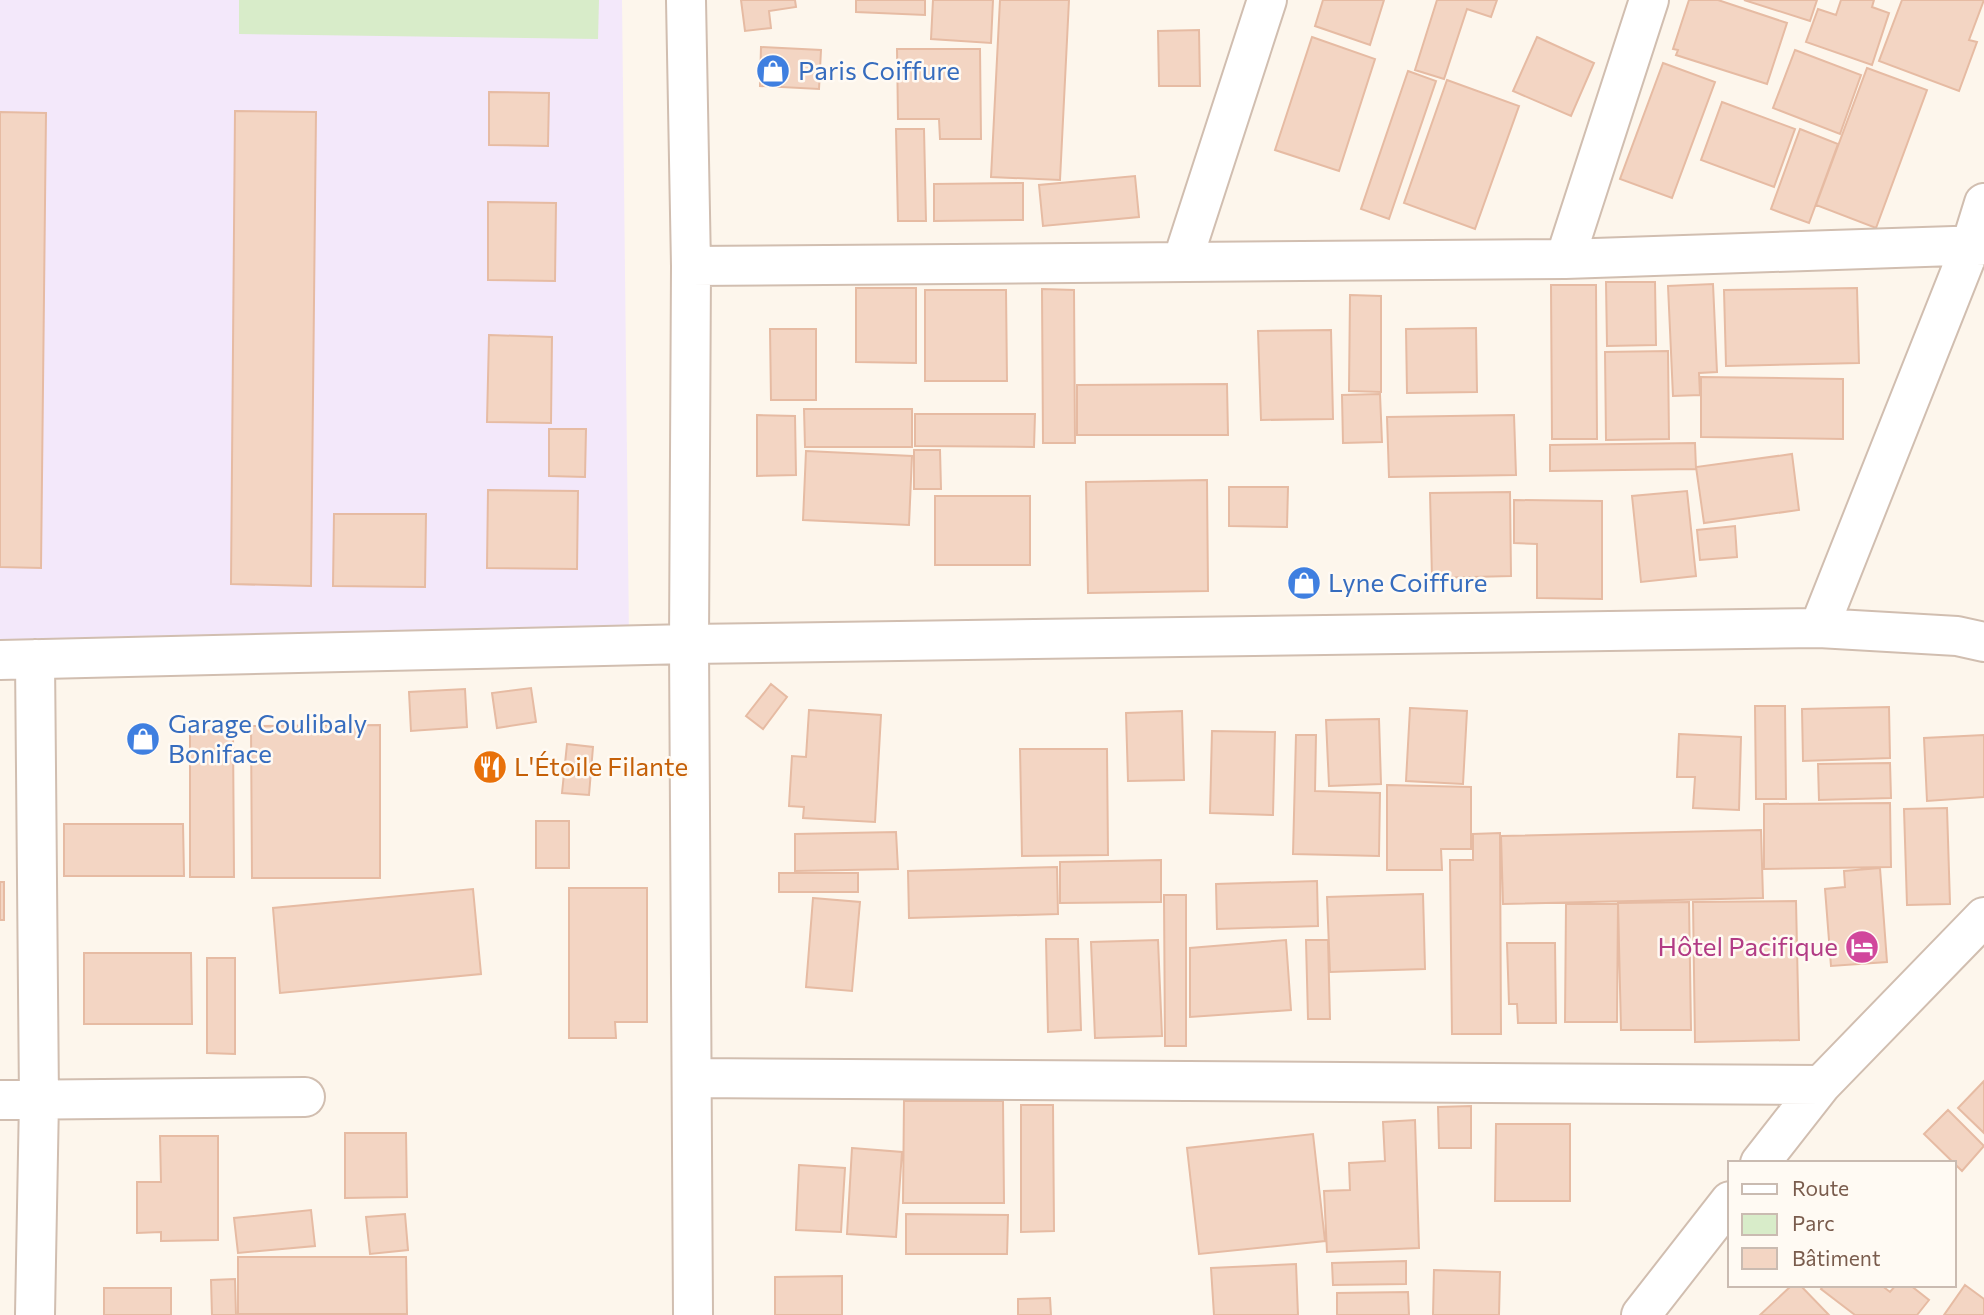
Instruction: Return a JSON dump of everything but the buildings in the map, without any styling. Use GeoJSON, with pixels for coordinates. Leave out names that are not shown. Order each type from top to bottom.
{"type":"FeatureCollection","features":[{"type":"Feature","properties":{"kind":"street"},"geometry":{"type":"LineString","coordinates":[[686,0],[691,266],[689,644],[693,1315]]}},
{"type":"Feature","properties":{"kind":"street"},"geometry":{"type":"LineString","coordinates":[[1182,261],[1267,0]]}},
{"type":"Feature","properties":{"kind":"street"},"geometry":{"type":"LineString","coordinates":[[1565,259],[1649,0]]}},
{"type":"Feature","properties":{"kind":"street"},"geometry":{"type":"LineString","coordinates":[[1819,628],[1977,245],[1984,203]]}},
{"type":"Feature","properties":{"kind":"street"},"geometry":{"type":"LineString","coordinates":[[691,266],[1565,259],[1977,245]]}},
{"type":"Feature","properties":{"kind":"street"},"geometry":{"type":"LineString","coordinates":[[35,1315],[39,1100],[17,660],[689,644],[1819,628],[1957,636],[1984,642]]}},
{"type":"Feature","properties":{"kind":"street"},"geometry":{"type":"LineString","coordinates":[[1762,1161],[1821,1085],[1984,917]]}},
{"type":"Feature","properties":{"kind":"street"},"geometry":{"type":"LineString","coordinates":[[692,1078],[1821,1085]]}},
{"type":"Feature","properties":{"kind":"street"},"geometry":{"type":"LineString","coordinates":[[0,1100],[305,1097]]}},
{"type":"Feature","properties":{"kind":"street"},"geometry":{"type":"LineString","coordinates":[[1641,1315],[1728,1204]]}},
{"type":"Feature","properties":{"kind":"shaded area"},"geometry":{"type":"Polygon","coordinates":[[[0,0],[622,0],[629,638],[0,642],[0,0]]]}},
{"type":"Feature","properties":{"kind":"green space"},"geometry":{"type":"Polygon","coordinates":[[[239,0],[599,0],[598,39],[239,34],[239,0]]]}},
{"type":"Feature","properties":{"kind":"place","name":"Paris Coiffure"},"geometry":{"type":"Point","coordinates":[773,71]}},
{"type":"Feature","properties":{"kind":"place","name":"Lyne Coiffure"},"geometry":{"type":"Point","coordinates":[1304,583]}},
{"type":"Feature","properties":{"kind":"place","name":"Garage Coulibaly Boniface"},"geometry":{"type":"Point","coordinates":[143,739]}},
{"type":"Feature","properties":{"kind":"place","name":"L'Étoile Filante"},"geometry":{"type":"Point","coordinates":[490,767]}},
{"type":"Feature","properties":{"kind":"place","name":"Hôtel Pacifique"},"geometry":{"type":"Point","coordinates":[1862,947]}}]}
